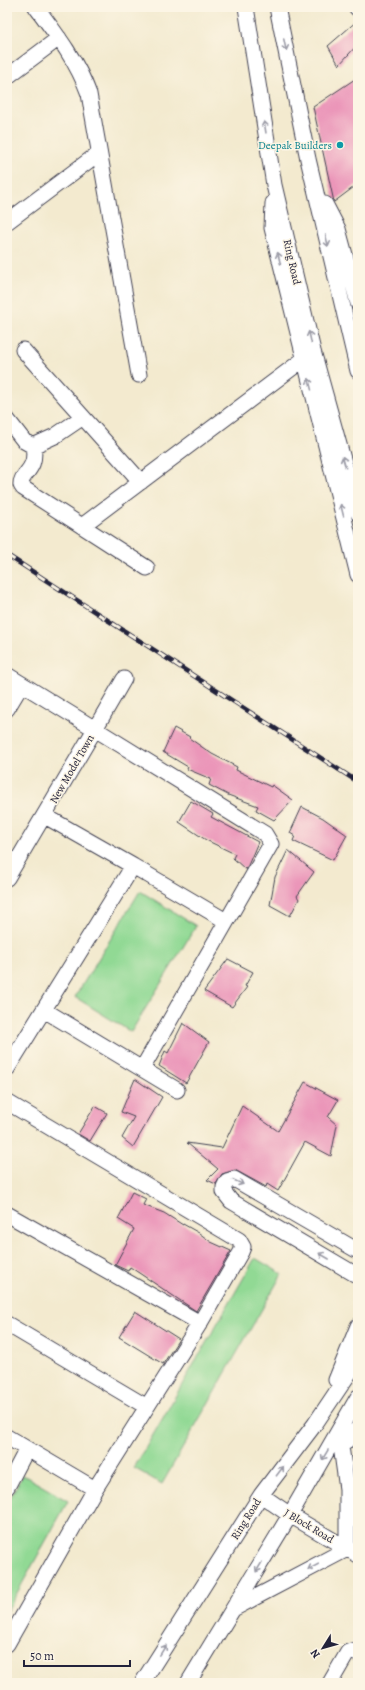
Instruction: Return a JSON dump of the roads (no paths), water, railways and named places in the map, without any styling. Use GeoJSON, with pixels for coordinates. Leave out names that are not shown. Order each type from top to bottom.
{"type":"FeatureCollection","features":[{"type":"Feature","properties":{"kind":"street"},"geometry":{"type":"LineString","coordinates":[[36,7],[59,38],[82,75],[88,94],[139,375]]}},
{"type":"Feature","properties":{"kind":"street","name":"Ring Road"},"geometry":{"type":"LineString","coordinates":[[246,7],[274,185],[313,351],[358,513]]}},
{"type":"Feature","properties":{"kind":"street"},"geometry":{"type":"LineString","coordinates":[[277,7],[313,181],[358,371]]}},
{"type":"Feature","properties":{"kind":"street"},"geometry":{"type":"LineString","coordinates":[[7,77],[59,38]]}},
{"type":"Feature","properties":{"kind":"street"},"geometry":{"type":"LineString","coordinates":[[7,222],[99,153]]}},
{"type":"Feature","properties":{"kind":"street"},"geometry":{"type":"LineString","coordinates":[[313,181],[338,229],[358,303]]}},
{"type":"Feature","properties":{"kind":"street"},"geometry":{"type":"LineString","coordinates":[[274,185],[272,228],[358,575]]}},
{"type":"Feature","properties":{"kind":"street"},"geometry":{"type":"LineString","coordinates":[[23,350],[140,482]]}},
{"type":"Feature","properties":{"kind":"street"},"geometry":{"type":"LineString","coordinates":[[82,526],[304,359]]}},
{"type":"Feature","properties":{"kind":"street"},"geometry":{"type":"LineString","coordinates":[[33,446],[55,436],[83,417]]}},
{"type":"Feature","properties":{"kind":"street"},"geometry":{"type":"LineString","coordinates":[[7,419],[24,441],[33,446],[35,455],[31,469],[22,479],[21,485],[147,568]]}},
{"type":"Feature","properties":{"kind":"street","name":"New Model Town"},"geometry":{"type":"LineString","coordinates":[[7,675],[95,729],[7,878]]}},
{"type":"Feature","properties":{"kind":"street"},"geometry":{"type":"LineString","coordinates":[[124,679],[95,729],[268,838],[271,844],[142,1069]]}},
{"type":"Feature","properties":{"kind":"street"},"geometry":{"type":"LineString","coordinates":[[7,709],[22,684]]}},
{"type":"Feature","properties":{"kind":"street"},"geometry":{"type":"LineString","coordinates":[[45,816],[226,921]]}},
{"type":"Feature","properties":{"kind":"street"},"geometry":{"type":"LineString","coordinates":[[7,1070],[133,866]]}},
{"type":"Feature","properties":{"kind":"street"},"geometry":{"type":"LineString","coordinates":[[44,1010],[177,1090]]}},
{"type":"Feature","properties":{"kind":"street"},"geometry":{"type":"LineString","coordinates":[[7,1102],[239,1240],[243,1247],[200,1323],[95,1489],[7,1644]]}},
{"type":"Feature","properties":{"kind":"street"},"geometry":{"type":"LineString","coordinates":[[358,1250],[234,1179],[230,1179],[224,1186],[224,1192],[231,1201],[358,1276]]}},
{"type":"Feature","properties":{"kind":"street"},"geometry":{"type":"LineString","coordinates":[[7,1214],[200,1323]]}},
{"type":"Feature","properties":{"kind":"street"},"geometry":{"type":"LineString","coordinates":[[7,1324],[147,1407]]}},
{"type":"Feature","properties":{"kind":"street"},"geometry":{"type":"LineString","coordinates":[[315,1424],[342,1367],[358,1326]]}},
{"type":"Feature","properties":{"kind":"street","name":"Ring Road"},"geometry":{"type":"LineString","coordinates":[[142,1683],[261,1495],[315,1424],[358,1360]]}},
{"type":"Feature","properties":{"kind":"street"},"geometry":{"type":"LineString","coordinates":[[188,1683],[290,1515],[358,1397]]}},
{"type":"Feature","properties":{"kind":"street"},"geometry":{"type":"LineString","coordinates":[[341,1447],[358,1428]]}},
{"type":"Feature","properties":{"kind":"street"},"geometry":{"type":"LineString","coordinates":[[234,1608],[352,1552],[347,1489],[339,1432]]}},
{"type":"Feature","properties":{"kind":"street"},"geometry":{"type":"LineString","coordinates":[[7,1437],[95,1489]]}},
{"type":"Feature","properties":{"kind":"street"},"geometry":{"type":"LineString","coordinates":[[7,1487],[27,1449]]}},
{"type":"Feature","properties":{"kind":"street","name":"J Block Road"},"geometry":{"type":"LineString","coordinates":[[261,1495],[290,1515],[352,1552]]}},
{"type":"Feature","properties":{"kind":"street"},"geometry":{"type":"LineString","coordinates":[[330,1683],[348,1652],[351,1651],[358,1654]]}},
{"type":"Feature","properties":{"kind":"railway"},"geometry":{"type":"LineString","coordinates":[[7,555],[358,782]]}},
{"type":"Feature","properties":{"kind":"place","name":"Deepak Builders"},"geometry":{"type":"Point","coordinates":[340,145]}}]}
